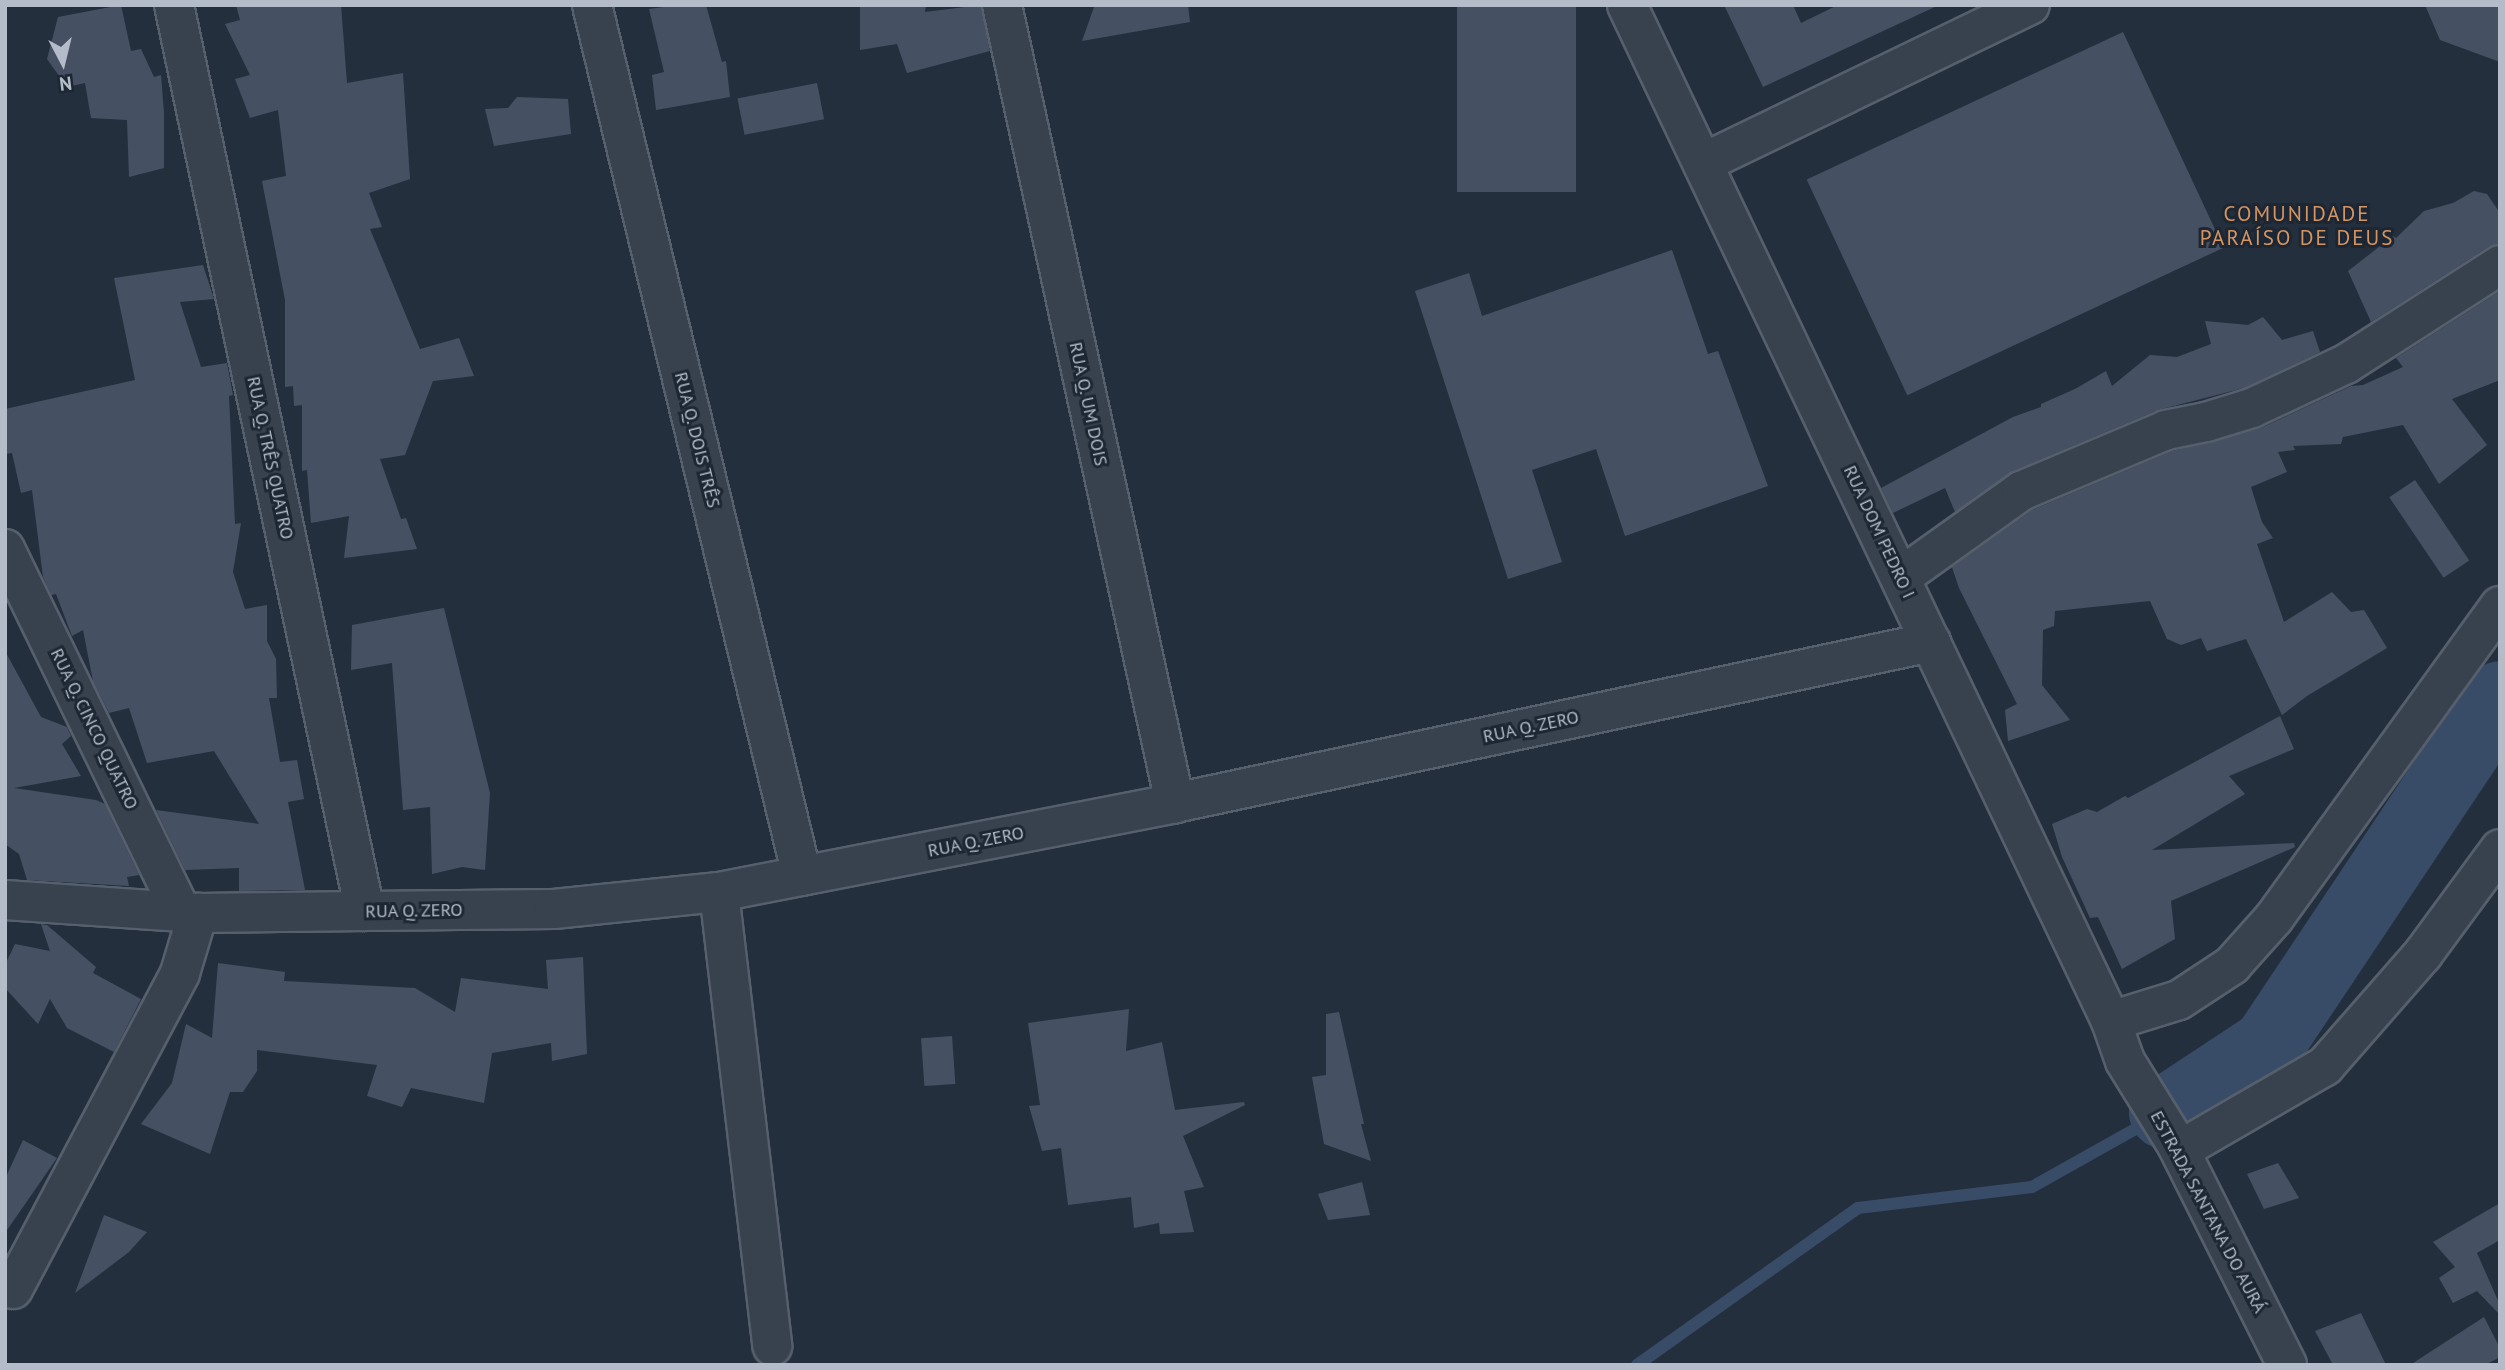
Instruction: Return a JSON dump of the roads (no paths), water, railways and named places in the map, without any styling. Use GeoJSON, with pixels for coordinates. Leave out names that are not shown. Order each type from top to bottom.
{"type":"FeatureCollection","features":[{"type":"Feature","properties":{"kind":"street","name":"RUA Q. TRÊS QUATRO"},"geometry":{"type":"LineString","coordinates":[[174,5],[365,911]]}},
{"type":"Feature","properties":{"kind":"street","name":"RUA Q. DOIS TRÊS"},"geometry":{"type":"LineString","coordinates":[[592,5],[802,876]]}},
{"type":"Feature","properties":{"kind":"street","name":"RUA Q. UM DOIS"},"geometry":{"type":"LineString","coordinates":[[1002,5],[1175,803]]}},
{"type":"Feature","properties":{"kind":"street","name":"RUA DOM PEDRO I"},"geometry":{"type":"LineString","coordinates":[[1627,5],[2111,1021],[2125,1061]]}},
{"type":"Feature","properties":{"kind":"street"},"geometry":{"type":"LineString","coordinates":[[1703,163],[2030,5]]}},
{"type":"Feature","properties":{"kind":"street"},"geometry":{"type":"LineString","coordinates":[[1901,577],[2021,491],[2166,430],[2206,422],[2252,408],[2346,364],[2500,265]]}},
{"type":"Feature","properties":{"kind":"street","name":"RUA Q. CINCO QUATRO"},"geometry":{"type":"LineString","coordinates":[[5,549],[189,912]]}},
{"type":"Feature","properties":{"kind":"street"},"geometry":{"type":"LineString","coordinates":[[2111,1021],[2179,1000],[2232,965],[2274,918],[2500,606]]}},
{"type":"Feature","properties":{"kind":"street","name":"RUA Q. ZERO"},"geometry":{"type":"LineString","coordinates":[[5,900],[189,912],[554,909],[719,892],[1175,803],[1931,642]]}},
{"type":"Feature","properties":{"kind":"street"},"geometry":{"type":"LineString","coordinates":[[2178,1147],[2325,1066],[2423,954],[2500,849]]}},
{"type":"Feature","properties":{"kind":"street"},"geometry":{"type":"LineString","coordinates":[[719,892],[772,1346]]}},
{"type":"Feature","properties":{"kind":"street"},"geometry":{"type":"LineString","coordinates":[[13,1289],[180,973],[189,912]]}},
{"type":"Feature","properties":{"kind":"street","name":"ESTRADA SANTANA DO AURÁ"},"geometry":{"type":"LineString","coordinates":[[2125,1061],[2178,1147],[2287,1365]]}},
{"type":"Feature","properties":{"kind":"waterway"},"geometry":{"type":"LineString","coordinates":[[2165,1113],[2268,1045],[2500,697]]}},
{"type":"Feature","properties":{"kind":"waterway"},"geometry":{"type":"LineString","coordinates":[[1637,1365],[1858,1208],[2032,1187],[2155,1118]]}},
{"type":"Feature","properties":{"kind":"district","name":"COMUNIDADE PARAÍSO DE DEUS"},"geometry":{"type":"Point","coordinates":[2297,226]}}]}
